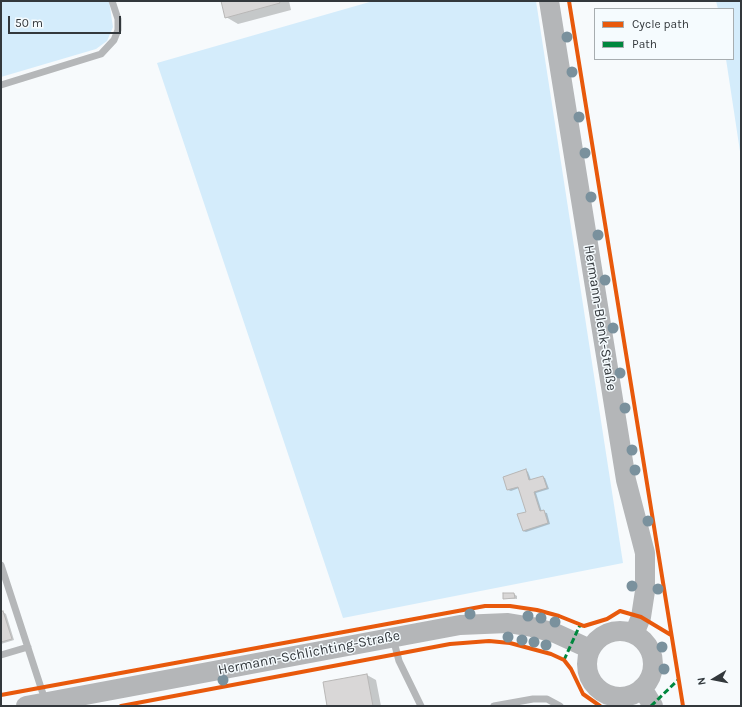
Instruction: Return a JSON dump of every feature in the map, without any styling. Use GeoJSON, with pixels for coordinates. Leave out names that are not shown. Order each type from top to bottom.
{"type":"FeatureCollection","features":[{"type":"Feature","properties":{"kind":"street","name":"Hermann-Blenk-Straße"},"geometry":{"type":"LineString","coordinates":[[549,1],[626,480],[645,553],[646,579],[643,604],[641,617],[634,634]]}},
{"type":"Feature","properties":{"kind":"street","name":"Hermann-Schlichting-Straße"},"geometry":{"type":"LineString","coordinates":[[26,706],[460,625],[508,623],[532,627],[555,633],[590,649]]}},
{"type":"Feature","properties":{"kind":"street"},"geometry":{"type":"LineString","coordinates":[[620,630],[634,634],[647,644],[653,659],[651,675],[642,688],[636,693],[620,697],[608,695],[591,682],[586,666],[590,649],[594,643],[605,634],[620,630]]}},
{"type":"Feature","properties":{"kind":"street"},"geometry":{"type":"LineString","coordinates":[[642,688],[653,706]]}},
{"type":"Feature","properties":{"kind":"lane"},"geometry":{"type":"LineString","coordinates":[[1,85],[101,54],[114,40],[118,30],[118,19],[112,1]]}},
{"type":"Feature","properties":{"kind":"lane"},"geometry":{"type":"LineString","coordinates":[[1,565],[46,702]]}},
{"type":"Feature","properties":{"kind":"lane"},"geometry":{"type":"LineString","coordinates":[[393,637],[399,661],[421,706]]}},
{"type":"Feature","properties":{"kind":"lane"},"geometry":{"type":"LineString","coordinates":[[1,655],[28,647]]}},
{"type":"Feature","properties":{"kind":"lane"},"geometry":{"type":"LineString","coordinates":[[494,706],[533,699],[547,699],[560,706]]}},
{"type":"Feature","properties":{"kind":"shaded area"},"geometry":{"type":"Polygon","coordinates":[[[1,1],[109,1],[113,27],[107,41],[96,49],[1,77],[1,1]]]}},
{"type":"Feature","properties":{"kind":"shaded area"},"geometry":{"type":"Polygon","coordinates":[[[373,1],[536,1],[623,563],[343,618],[157,63],[373,1]]]}},
{"type":"Feature","properties":{"kind":"shaded area"},"geometry":{"type":"Polygon","coordinates":[[[716,1],[741,1],[741,158],[726,60],[734,60],[734,8],[718,8],[716,1]]]}},
{"type":"Feature","properties":{"kind":"building"},"geometry":{"type":"Polygon","coordinates":[[[221,1],[279,1],[280,3],[225,18],[221,1]]]}},
{"type":"Feature","properties":{"kind":"building"},"geometry":{"type":"Polygon","coordinates":[[[526,469],[529,480],[543,476],[547,488],[534,492],[540,511],[544,510],[548,523],[523,531],[517,514],[526,512],[518,487],[507,490],[503,477],[526,469]]]}},
{"type":"Feature","properties":{"kind":"building"},"geometry":{"type":"Polygon","coordinates":[[[503,593],[514,593],[515,598],[503,599],[503,593]]]}},
{"type":"Feature","properties":{"kind":"building"},"geometry":{"type":"Polygon","coordinates":[[[3,611],[12,639],[1,642],[1,612],[3,611]]]}},
{"type":"Feature","properties":{"kind":"building"},"geometry":{"type":"Polygon","coordinates":[[[367,674],[373,706],[327,706],[323,682],[367,674]]]}},
{"type":"Feature","properties":{"kind":"marked path"},"geometry":{"type":"LineString","coordinates":[[564,660],[580,625],[583,626]]}},
{"type":"Feature","properties":{"kind":"marked path"},"geometry":{"type":"LineString","coordinates":[[651,706],[679,679]]}},
{"type":"Feature","properties":{"kind":"cycle path"},"geometry":{"type":"LineString","coordinates":[[569,1],[683,706]]}},
{"type":"Feature","properties":{"kind":"cycle path"},"geometry":{"type":"LineString","coordinates":[[1,695],[485,606],[510,606],[537,610],[559,616],[584,626],[607,619],[620,611],[641,617],[671,635]]}},
{"type":"Feature","properties":{"kind":"cycle path"},"geometry":{"type":"LineString","coordinates":[[121,706],[450,644],[489,641],[510,643],[551,654],[564,660],[571,669],[583,694],[600,706]]}}]}
